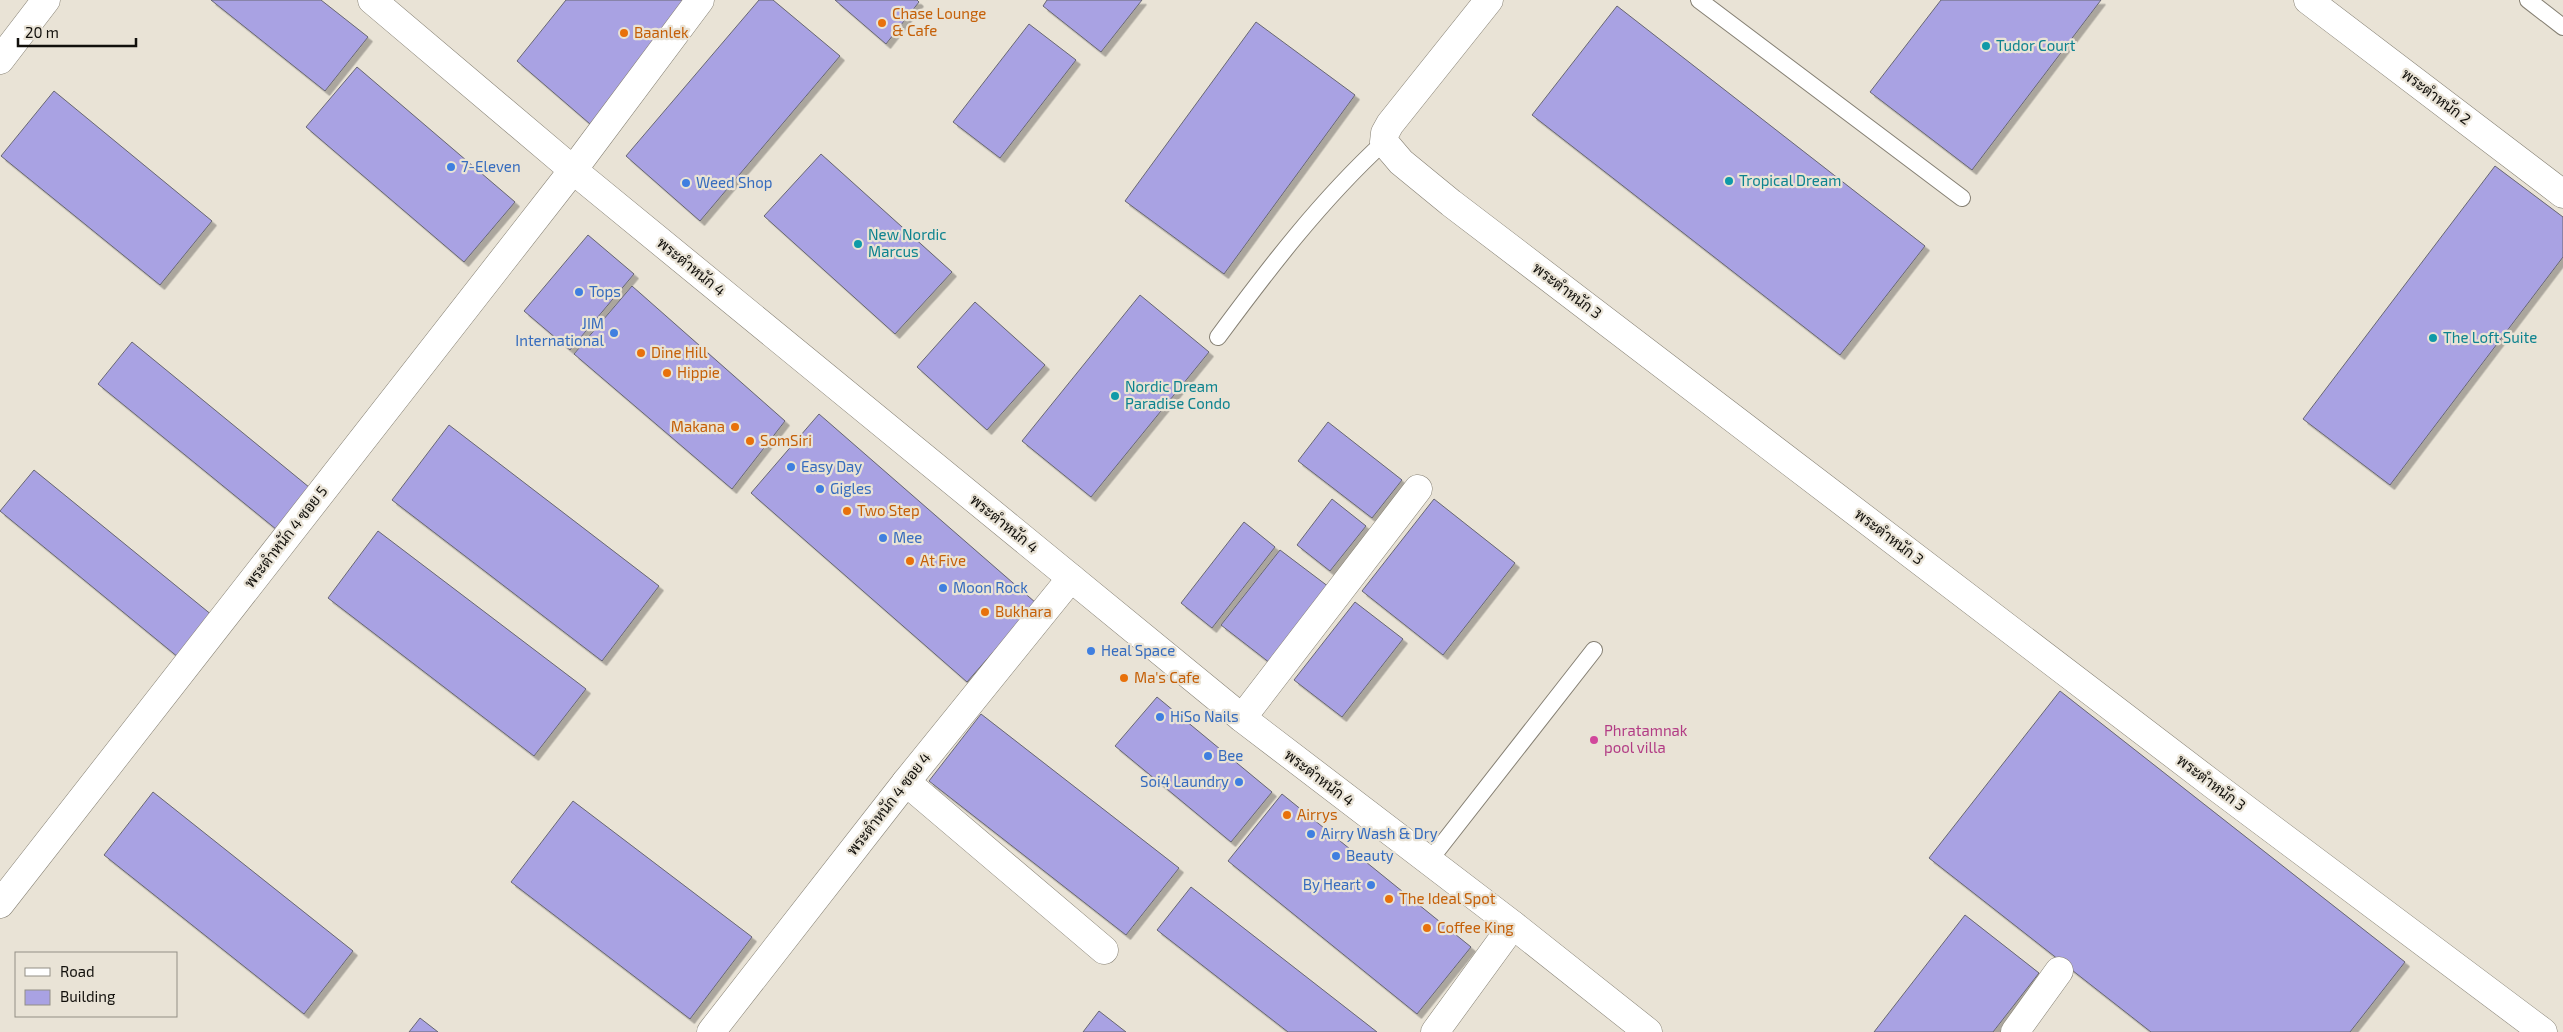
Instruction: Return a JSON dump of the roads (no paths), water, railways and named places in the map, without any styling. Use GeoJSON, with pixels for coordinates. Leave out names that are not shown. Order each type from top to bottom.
{"type":"FeatureCollection","features":[{"type":"Feature","properties":{"kind":"street"},"geometry":{"type":"LineString","coordinates":[[0,60],[46,0]]}},
{"type":"Feature","properties":{"kind":"street","name":"พระตำหนัก 4"},"geometry":{"type":"LineString","coordinates":[[372,0],[573,170],[1242,718],[1513,925],[1648,1032]]}},
{"type":"Feature","properties":{"kind":"street","name":"พระตำหนัก 4 ซอย 5"},"geometry":{"type":"LineString","coordinates":[[0,904],[573,170],[700,0]]}},
{"type":"Feature","properties":{"kind":"street"},"geometry":{"type":"LineString","coordinates":[[1384,142],[1385,133],[1390,124],[1489,0]]}},
{"type":"Feature","properties":{"kind":"street","name":"พระตำหนัก 2"},"geometry":{"type":"LineString","coordinates":[[2308,0],[2563,194]]}},
{"type":"Feature","properties":{"kind":"street","name":"พระตำหนัก 3"},"geometry":{"type":"LineString","coordinates":[[1384,142],[1401,162],[1451,203],[2214,786],[2543,1032]]}},
{"type":"Feature","properties":{"kind":"street"},"geometry":{"type":"LineString","coordinates":[[1242,718],[1418,489]]}},
{"type":"Feature","properties":{"kind":"street","name":"พระตำหนัก 4 ซอย 4"},"geometry":{"type":"LineString","coordinates":[[711,1032],[906,782],[1071,578]]}},
{"type":"Feature","properties":{"kind":"street"},"geometry":{"type":"LineString","coordinates":[[906,782],[1104,950]]}},
{"type":"Feature","properties":{"kind":"street"},"geometry":{"type":"LineString","coordinates":[[1435,1032],[1513,925]]}},
{"type":"Feature","properties":{"kind":"street"},"geometry":{"type":"LineString","coordinates":[[2015,1032],[2059,971]]}},
{"type":"Feature","properties":{"kind":"lane"},"geometry":{"type":"LineString","coordinates":[[1699,0],[1962,198]]}},
{"type":"Feature","properties":{"kind":"lane"},"geometry":{"type":"LineString","coordinates":[[2528,0],[2563,27]]}},
{"type":"Feature","properties":{"kind":"lane"},"geometry":{"type":"LineString","coordinates":[[1218,337],[1301,230],[1346,178],[1384,142]]}},
{"type":"Feature","properties":{"kind":"lane"},"geometry":{"type":"LineString","coordinates":[[1428,861],[1594,650]]}},
{"type":"Feature","properties":{"kind":"place","name":"Chase Lounge & Cafe"},"geometry":{"type":"Point","coordinates":[882,23]}},
{"type":"Feature","properties":{"kind":"place","name":"Baanlek"},"geometry":{"type":"Point","coordinates":[624,33]}},
{"type":"Feature","properties":{"kind":"place","name":"Tudor Court"},"geometry":{"type":"Point","coordinates":[1986,46]}},
{"type":"Feature","properties":{"kind":"place","name":"7-Eleven"},"geometry":{"type":"Point","coordinates":[451,167]}},
{"type":"Feature","properties":{"kind":"place","name":"Tropical Dream"},"geometry":{"type":"Point","coordinates":[1729,181]}},
{"type":"Feature","properties":{"kind":"place","name":"Weed Shop"},"geometry":{"type":"Point","coordinates":[686,183]}},
{"type":"Feature","properties":{"kind":"place","name":"New Nordic Marcus"},"geometry":{"type":"Point","coordinates":[858,244]}},
{"type":"Feature","properties":{"kind":"place","name":"Tops"},"geometry":{"type":"Point","coordinates":[579,292]}},
{"type":"Feature","properties":{"kind":"place","name":"JIM International"},"geometry":{"type":"Point","coordinates":[614,333]}},
{"type":"Feature","properties":{"kind":"place","name":"The Loft Suite"},"geometry":{"type":"Point","coordinates":[2433,338]}},
{"type":"Feature","properties":{"kind":"place","name":"Dine Hill"},"geometry":{"type":"Point","coordinates":[641,353]}},
{"type":"Feature","properties":{"kind":"place","name":"Hippie"},"geometry":{"type":"Point","coordinates":[667,373]}},
{"type":"Feature","properties":{"kind":"place","name":"Nordic Dream Paradise Condo"},"geometry":{"type":"Point","coordinates":[1115,396]}},
{"type":"Feature","properties":{"kind":"place","name":"Makana"},"geometry":{"type":"Point","coordinates":[735,427]}},
{"type":"Feature","properties":{"kind":"place","name":"SomSiri"},"geometry":{"type":"Point","coordinates":[750,441]}},
{"type":"Feature","properties":{"kind":"place","name":"Easy Day"},"geometry":{"type":"Point","coordinates":[791,467]}},
{"type":"Feature","properties":{"kind":"place","name":"Gigles"},"geometry":{"type":"Point","coordinates":[820,489]}},
{"type":"Feature","properties":{"kind":"place","name":"Two Step"},"geometry":{"type":"Point","coordinates":[847,511]}},
{"type":"Feature","properties":{"kind":"place","name":"Mee"},"geometry":{"type":"Point","coordinates":[883,538]}},
{"type":"Feature","properties":{"kind":"place","name":"At Five"},"geometry":{"type":"Point","coordinates":[910,561]}},
{"type":"Feature","properties":{"kind":"place","name":"Moon Rock"},"geometry":{"type":"Point","coordinates":[943,588]}},
{"type":"Feature","properties":{"kind":"place","name":"Bukhara"},"geometry":{"type":"Point","coordinates":[985,612]}},
{"type":"Feature","properties":{"kind":"place","name":"Heal Space"},"geometry":{"type":"Point","coordinates":[1091,651]}},
{"type":"Feature","properties":{"kind":"place","name":"Ma's Cafe"},"geometry":{"type":"Point","coordinates":[1124,678]}},
{"type":"Feature","properties":{"kind":"place","name":"HiSo Nails"},"geometry":{"type":"Point","coordinates":[1160,717]}},
{"type":"Feature","properties":{"kind":"place","name":"Phratamnak pool villa"},"geometry":{"type":"Point","coordinates":[1594,740]}},
{"type":"Feature","properties":{"kind":"place","name":"Bee"},"geometry":{"type":"Point","coordinates":[1208,756]}},
{"type":"Feature","properties":{"kind":"place","name":"Soi4 Laundry"},"geometry":{"type":"Point","coordinates":[1239,782]}},
{"type":"Feature","properties":{"kind":"place","name":"Airrys"},"geometry":{"type":"Point","coordinates":[1287,815]}},
{"type":"Feature","properties":{"kind":"place","name":"Airry Wash & Dry"},"geometry":{"type":"Point","coordinates":[1311,834]}},
{"type":"Feature","properties":{"kind":"place","name":"Beauty"},"geometry":{"type":"Point","coordinates":[1336,856]}},
{"type":"Feature","properties":{"kind":"place","name":"By Heart"},"geometry":{"type":"Point","coordinates":[1371,885]}},
{"type":"Feature","properties":{"kind":"place","name":"The Ideal Spot"},"geometry":{"type":"Point","coordinates":[1389,899]}},
{"type":"Feature","properties":{"kind":"place","name":"Coffee King"},"geometry":{"type":"Point","coordinates":[1427,928]}}]}
